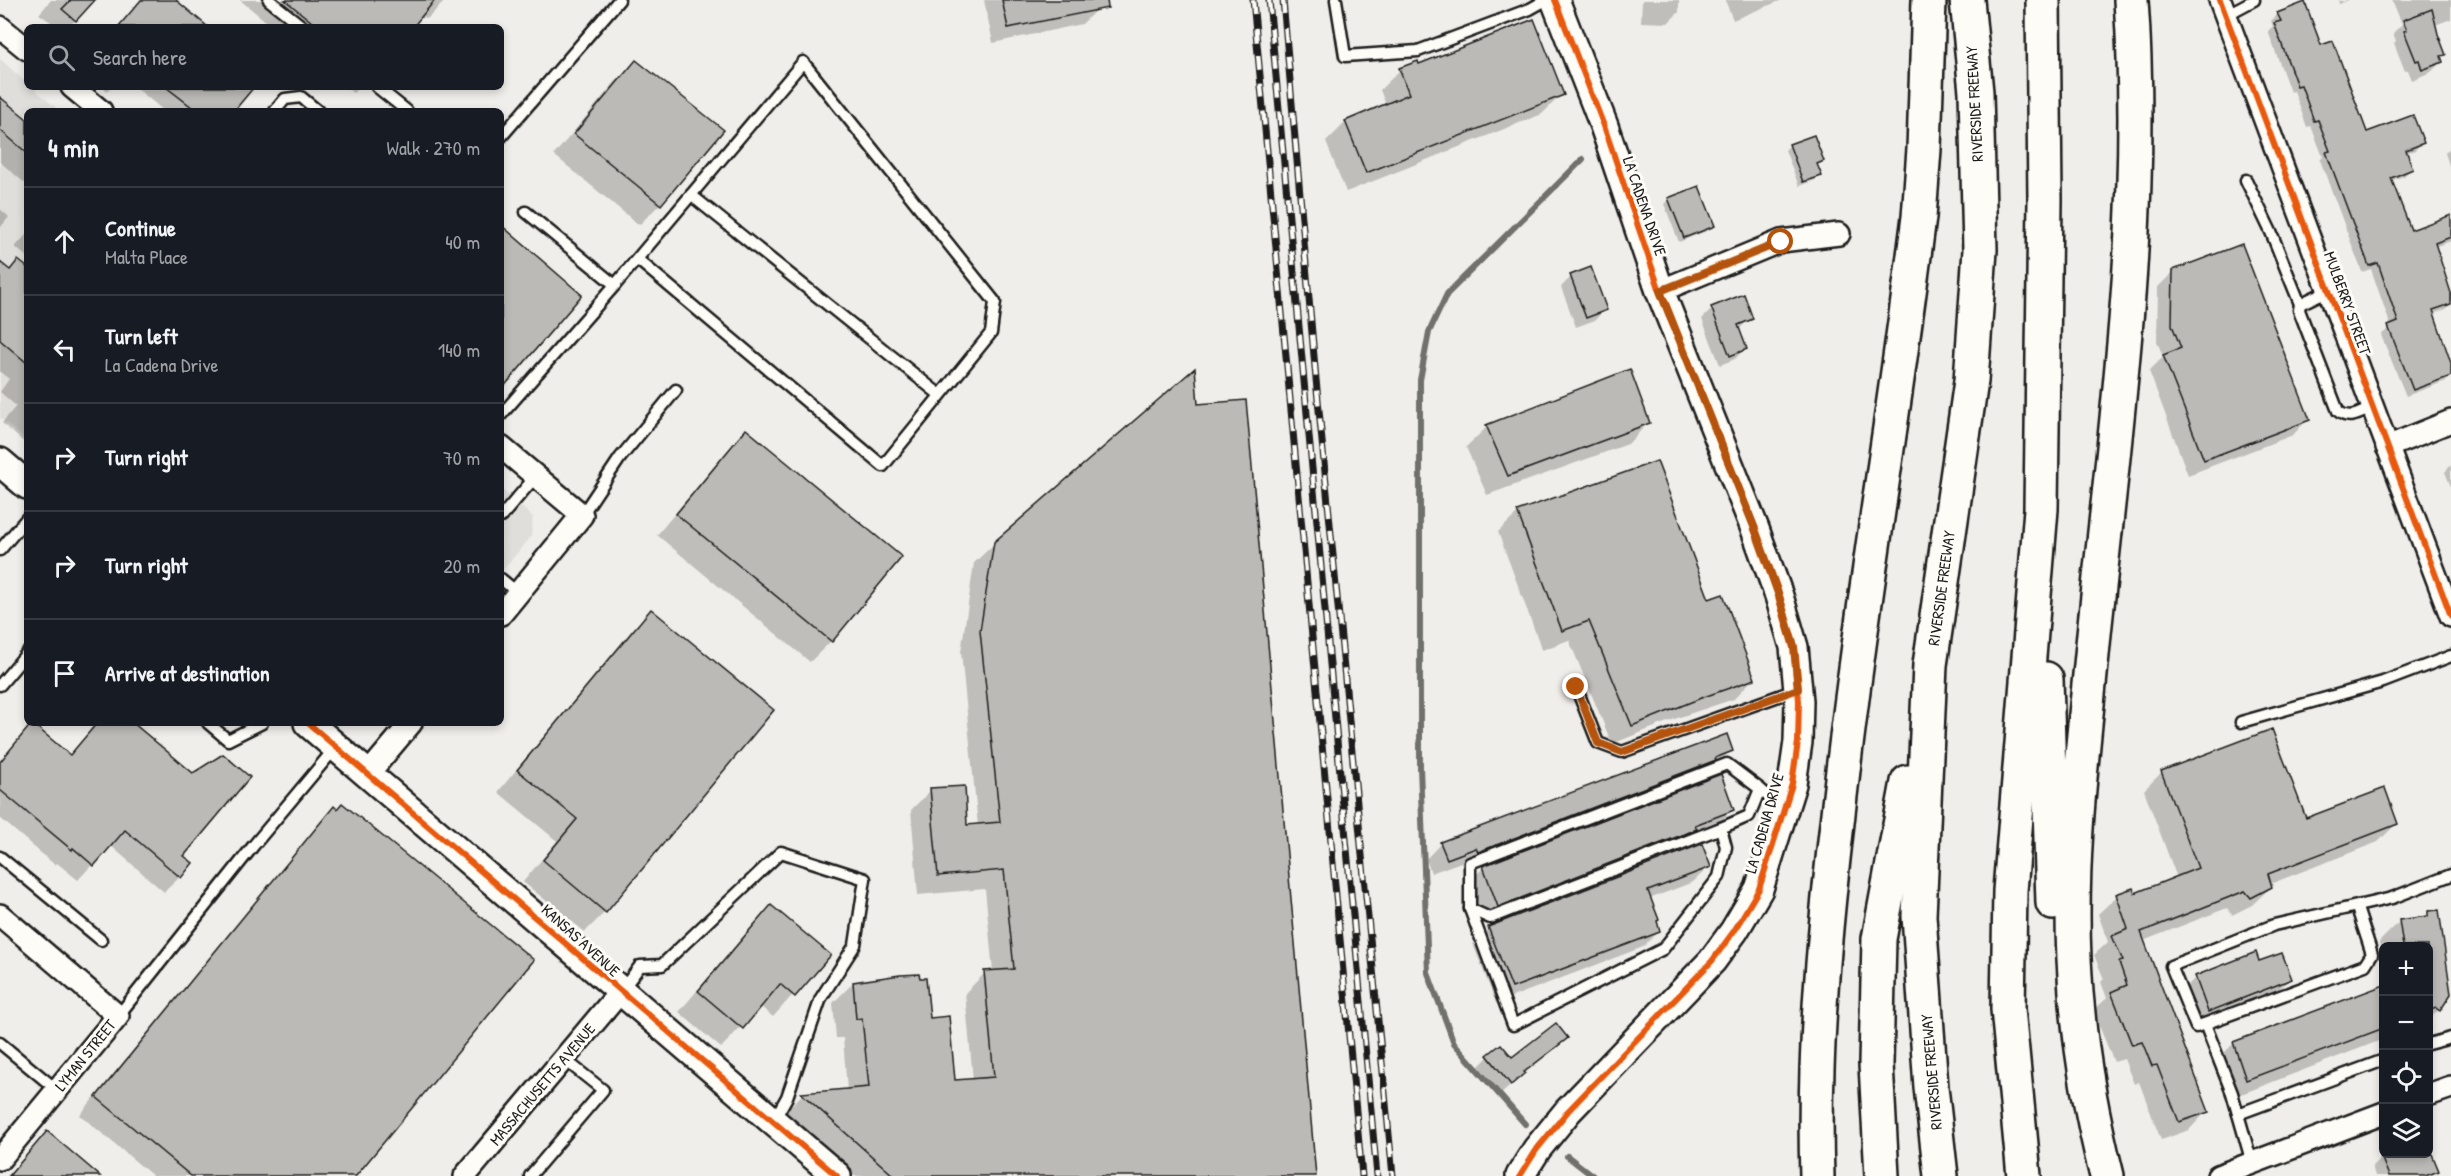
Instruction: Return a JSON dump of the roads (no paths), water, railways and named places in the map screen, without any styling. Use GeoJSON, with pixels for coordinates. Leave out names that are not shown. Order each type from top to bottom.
{"type":"FeatureCollection","features":[{"type":"Feature","properties":{"kind":"highway"},"geometry":{"type":"LineString","coordinates":[[1817,1176],[1815,1134],[1819,1023],[1830,886],[1848,720],[1919,217],[1924,150],[1929,0]]}},
{"type":"Feature","properties":{"kind":"highway","name":"RIVERSIDE FREEWAY"},"geometry":{"type":"LineString","coordinates":[[1941,1176],[1930,1088],[1919,916],[1930,665],[1971,381],[1980,250],[1976,92],[1967,0]]}},
{"type":"Feature","properties":{"kind":"highway"},"geometry":{"type":"LineString","coordinates":[[2043,0],[2045,212],[2041,509],[2056,974],[2076,1138],[2084,1176]]}},
{"type":"Feature","properties":{"kind":"highway"},"geometry":{"type":"LineString","coordinates":[[2107,1176],[2082,1053],[2074,961],[2073,879],[2082,752],[2132,252],[2136,151],[2131,0]]}},
{"type":"Feature","properties":{"kind":"highway"},"geometry":{"type":"LineString","coordinates":[[2024,1176],[2008,1009],[2010,891],[2041,509]]}},
{"type":"Feature","properties":{"kind":"highway"},"geometry":{"type":"LineString","coordinates":[[1882,1176],[1876,1064],[1879,939],[1930,665]]}},
{"type":"Feature","properties":{"kind":"highway"},"geometry":{"type":"LineString","coordinates":[[2018,1125],[2030,1176]]}},
{"type":"Feature","properties":{"kind":"street","name":"LA CADENA DRIVE"},"geometry":{"type":"LineString","coordinates":[[1520,1176],[1537,1149],[1568,1111],[1704,970],[1734,931],[1759,889],[1792,784],[1798,742],[1798,689],[1794,647],[1779,596],[1751,518],[1660,291],[1604,126],[1555,0]]}},
{"type":"Feature","properties":{"kind":"street","name":"MULBERRY STREET"},"geometry":{"type":"LineString","coordinates":[[2223,8],[2451,616]]}},
{"type":"Feature","properties":{"kind":"street"},"geometry":{"type":"LineString","coordinates":[[0,27],[24,47]]}},
{"type":"Feature","properties":{"kind":"street"},"geometry":{"type":"LineString","coordinates":[[76,90],[96,108]]}},
{"type":"Feature","properties":{"kind":"street"},"geometry":{"type":"LineString","coordinates":[[1660,291],[1781,242],[1839,234]]}},
{"type":"Feature","properties":{"kind":"street"},"geometry":{"type":"LineString","coordinates":[[2387,447],[2451,421]]}},
{"type":"Feature","properties":{"kind":"street"},"geometry":{"type":"LineString","coordinates":[[504,449],[582,515],[504,610]]}},
{"type":"Feature","properties":{"kind":"street"},"geometry":{"type":"LineString","coordinates":[[0,462],[24,482]]}},
{"type":"Feature","properties":{"kind":"street","name":"KANSAS AVENUE"},"geometry":{"type":"LineString","coordinates":[[312,726],[837,1176]]}},
{"type":"Feature","properties":{"kind":"street"},"geometry":{"type":"LineString","coordinates":[[368,774],[408,726]]}},
{"type":"Feature","properties":{"kind":"street","name":"LYMAN STREET"},"geometry":{"type":"LineString","coordinates":[[0,915],[118,1016],[0,1159]]}},
{"type":"Feature","properties":{"kind":"street","name":"MASSACHUSETTS AVENUE"},"geometry":{"type":"LineString","coordinates":[[465,1176],[620,992]]}},
{"type":"Feature","properties":{"kind":"street"},"geometry":{"type":"LineString","coordinates":[[2433,1093],[2451,1087]]}},
{"type":"Feature","properties":{"kind":"street"},"geometry":{"type":"LineString","coordinates":[[2218,1176],[2379,1115]]}},
{"type":"Feature","properties":{"kind":"lane"},"geometry":{"type":"LineString","coordinates":[[269,0],[299,24]]}},
{"type":"Feature","properties":{"kind":"lane"},"geometry":{"type":"LineString","coordinates":[[504,134],[619,0]]}},
{"type":"Feature","properties":{"kind":"lane"},"geometry":{"type":"LineString","coordinates":[[1336,0],[1345,57],[1418,51],[1530,9],[1546,0]]}},
{"type":"Feature","properties":{"kind":"lane"},"geometry":{"type":"LineString","coordinates":[[2223,8],[2254,0]]}},
{"type":"Feature","properties":{"kind":"lane"},"geometry":{"type":"LineString","coordinates":[[504,412],[615,285],[636,259],[803,62],[995,302],[991,333],[883,466],[636,259]]}},
{"type":"Feature","properties":{"kind":"lane"},"geometry":{"type":"LineString","coordinates":[[381,90],[403,108]]}},
{"type":"Feature","properties":{"kind":"lane"},"geometry":{"type":"LineString","coordinates":[[278,108],[285,99],[301,97],[314,108]]}},
{"type":"Feature","properties":{"kind":"lane"},"geometry":{"type":"LineString","coordinates":[[2246,180],[2271,232],[2300,304],[2299,310],[2338,411],[2342,415],[2351,417],[2372,408]]}},
{"type":"Feature","properties":{"kind":"lane"},"geometry":{"type":"LineString","coordinates":[[691,195],[940,396]]}},
{"type":"Feature","properties":{"kind":"lane"},"geometry":{"type":"LineString","coordinates":[[526,212],[615,285]]}},
{"type":"Feature","properties":{"kind":"lane"},"geometry":{"type":"LineString","coordinates":[[2300,304],[2329,290]]}},
{"type":"Feature","properties":{"kind":"lane"},"geometry":{"type":"LineString","coordinates":[[582,515],[620,458],[676,390]]}},
{"type":"Feature","properties":{"kind":"lane"},"geometry":{"type":"LineString","coordinates":[[504,513],[536,476]]}},
{"type":"Feature","properties":{"kind":"lane"},"geometry":{"type":"LineString","coordinates":[[0,550],[24,522]]}},
{"type":"Feature","properties":{"kind":"lane"},"geometry":{"type":"LineString","coordinates":[[504,581],[518,593]]}},
{"type":"Feature","properties":{"kind":"lane"},"geometry":{"type":"LineString","coordinates":[[2241,722],[2383,682],[2451,656]]}},
{"type":"Feature","properties":{"kind":"lane"},"geometry":{"type":"LineString","coordinates":[[0,685],[24,657]]}},
{"type":"Feature","properties":{"kind":"lane"},"geometry":{"type":"LineString","coordinates":[[1576,687],[1598,743],[1622,752],[1798,689]]}},
{"type":"Feature","properties":{"kind":"lane"},"geometry":{"type":"LineString","coordinates":[[212,726],[228,740],[256,726]]}},
{"type":"Feature","properties":{"kind":"lane"},"geometry":{"type":"LineString","coordinates":[[118,1016],[254,845],[336,747]]}},
{"type":"Feature","properties":{"kind":"lane"},"geometry":{"type":"LineString","coordinates":[[1721,828],[1726,847],[1719,878],[1663,949],[1512,1025],[1470,909],[1470,863],[1727,764],[1784,810]]}},
{"type":"Feature","properties":{"kind":"lane"},"geometry":{"type":"LineString","coordinates":[[1470,909],[1490,918],[1721,828],[1749,816],[1760,789]]}},
{"type":"Feature","properties":{"kind":"lane"},"geometry":{"type":"LineString","coordinates":[[620,992],[640,966],[662,965],[781,852],[865,879],[855,945],[821,998],[787,1097],[773,1122]]}},
{"type":"Feature","properties":{"kind":"lane"},"geometry":{"type":"LineString","coordinates":[[0,857],[101,940]]}},
{"type":"Feature","properties":{"kind":"lane"},"geometry":{"type":"LineString","coordinates":[[2357,908],[2372,954],[2365,965],[2196,1027],[2171,966],[2274,925],[2357,908],[2392,898],[2451,875]]}},
{"type":"Feature","properties":{"kind":"lane"},"geometry":{"type":"LineString","coordinates":[[2205,1024],[2238,1113],[2252,1163]]}},
{"type":"Feature","properties":{"kind":"lane"},"geometry":{"type":"LineString","coordinates":[[2433,1042],[2450,1037]]}},
{"type":"Feature","properties":{"kind":"lane"},"geometry":{"type":"LineString","coordinates":[[0,1043],[57,1090]]}},
{"type":"Feature","properties":{"kind":"lane"},"geometry":{"type":"LineString","coordinates":[[530,1176],[603,1090],[564,1059]]}},
{"type":"Feature","properties":{"kind":"lane"},"geometry":{"type":"LineString","coordinates":[[2238,1113],[2379,1062]]}},
{"type":"Feature","properties":{"kind":"waterway"},"geometry":{"type":"LineString","coordinates":[[1525,1124],[1454,1043],[1428,973],[1420,767],[1420,380],[1429,332],[1447,294],[1583,159]]}},
{"type":"Feature","properties":{"kind":"waterway"},"geometry":{"type":"LineString","coordinates":[[1567,1156],[1593,1176]]}},
{"type":"Feature","properties":{"kind":"railway"},"geometry":{"type":"LineString","coordinates":[[1253,0],[1362,1176]]}},
{"type":"Feature","properties":{"kind":"railway"},"geometry":{"type":"LineString","coordinates":[[1269,0],[1377,1176]]}},
{"type":"Feature","properties":{"kind":"railway"},"geometry":{"type":"LineString","coordinates":[[1283,0],[1316,379],[1393,1176]]}}]}
